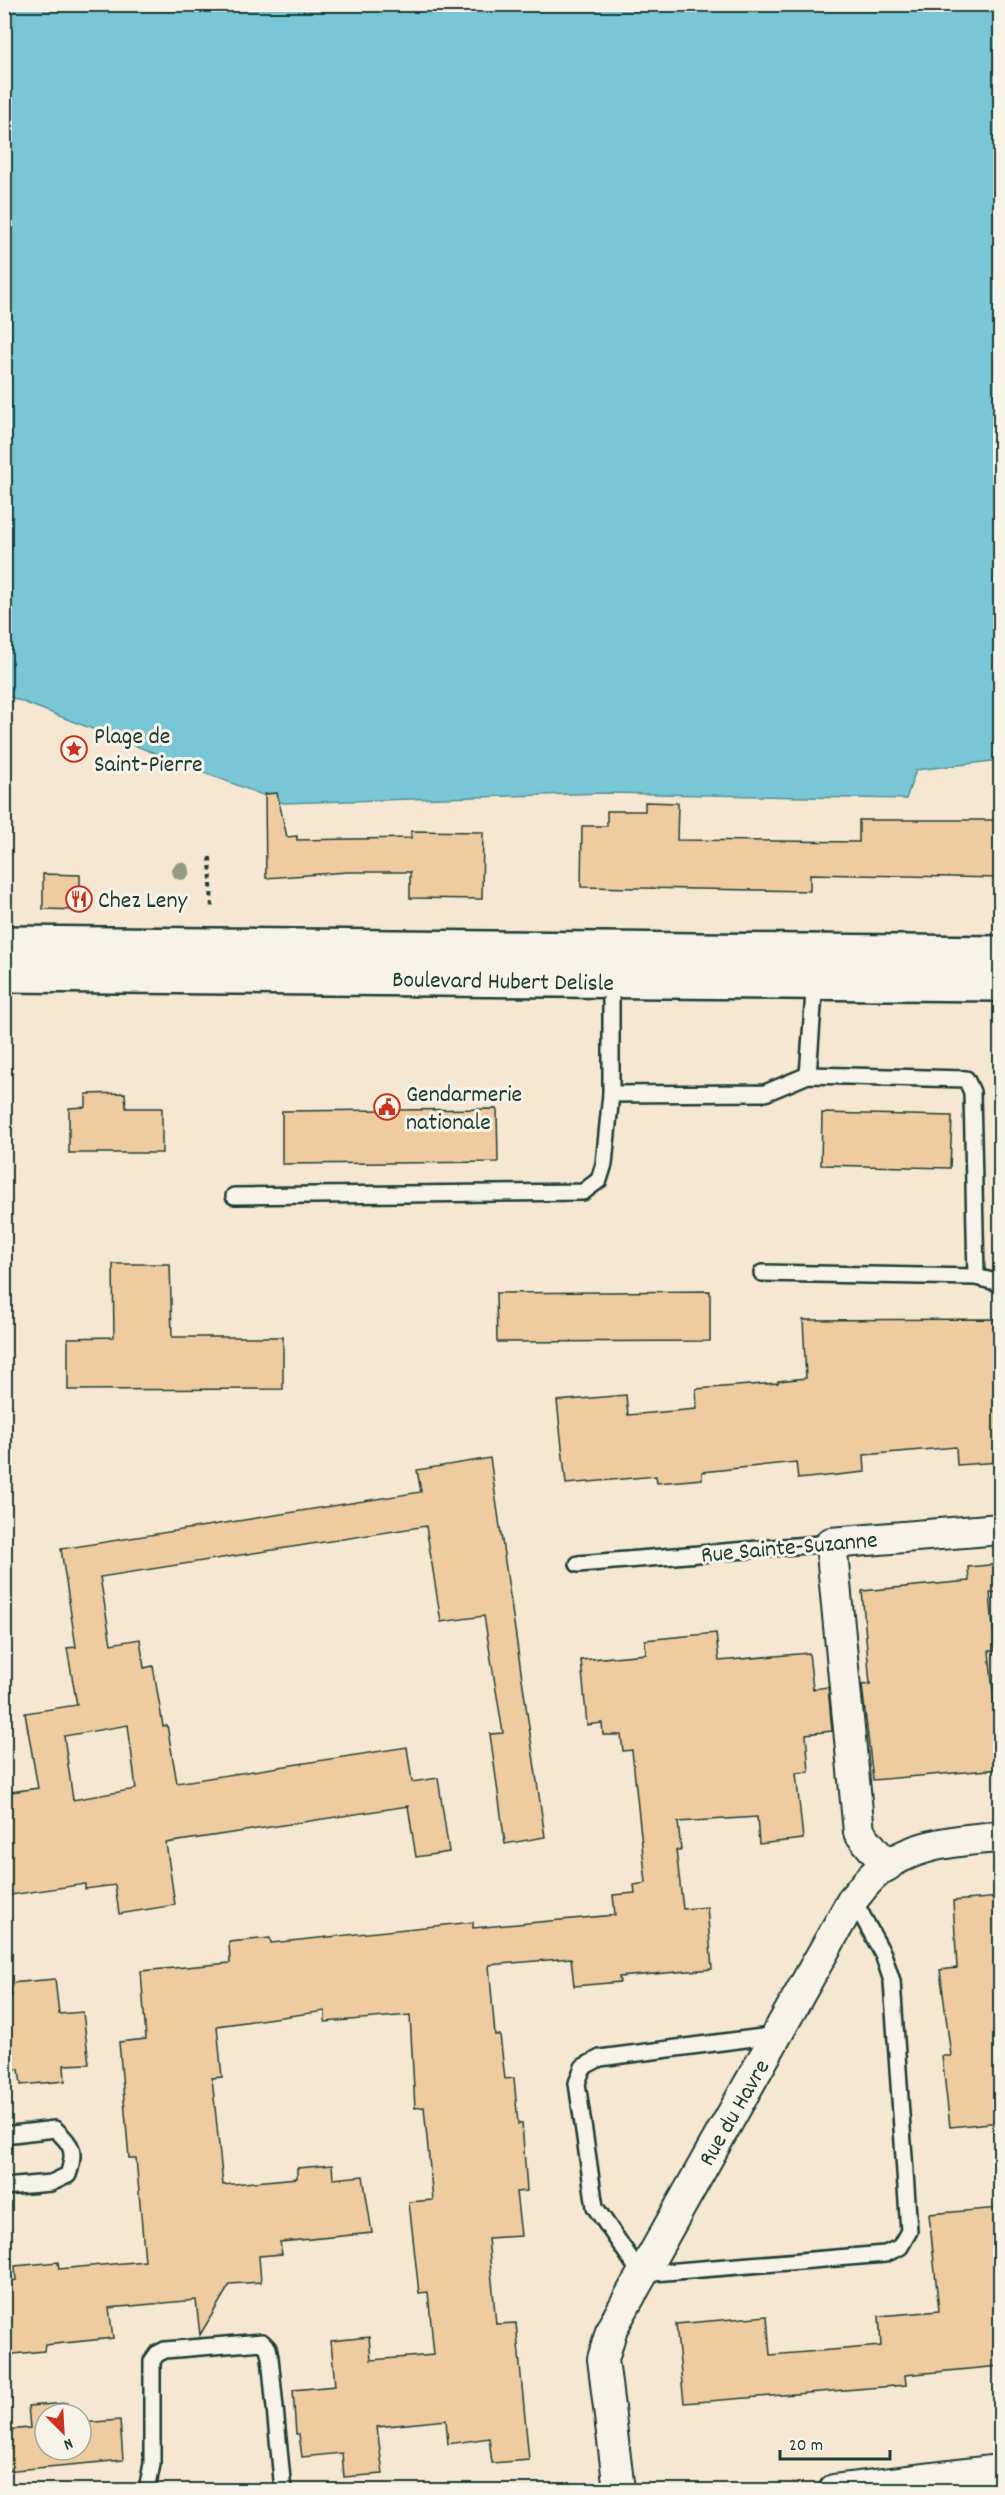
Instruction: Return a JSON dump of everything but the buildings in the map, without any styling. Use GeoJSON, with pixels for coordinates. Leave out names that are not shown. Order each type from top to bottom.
{"type":"FeatureCollection","features":[{"type":"Feature","properties":{"kind":"main road"},"geometry":{"type":"LineString","coordinates":[[4,943],[497,964],[817,966],[1000,953]]}},
{"type":"Feature","properties":{"kind":"main road","name":"Boulevard Hubert Delisle"},"geometry":{"type":"LineString","coordinates":[[4,975],[497,964],[611,981],[817,966],[1000,984]]}},
{"type":"Feature","properties":{"kind":"street","name":"Rue Sainte-Suzanne"},"geometry":{"type":"LineString","coordinates":[[831,1543],[1000,1528]]}},
{"type":"Feature","properties":{"kind":"street"},"geometry":{"type":"LineString","coordinates":[[831,1543],[859,1832],[887,1866]]}},
{"type":"Feature","properties":{"kind":"street","name":"Rue du Havre"},"geometry":{"type":"LineString","coordinates":[[619,2490],[603,2360],[612,2328],[853,1899],[875,1874],[913,1851],[959,1840],[1000,1837]]}},
{"type":"Feature","properties":{"kind":"street"},"geometry":{"type":"LineString","coordinates":[[834,2490],[1000,2470]]}},
{"type":"Feature","properties":{"kind":"lane"},"geometry":{"type":"LineString","coordinates":[[808,1074],[817,966]]}},
{"type":"Feature","properties":{"kind":"lane"},"geometry":{"type":"LineString","coordinates":[[234,1196],[583,1192],[599,1180],[601,1172],[611,1094],[611,981]]}},
{"type":"Feature","properties":{"kind":"lane"},"geometry":{"type":"LineString","coordinates":[[611,1094],[765,1093],[808,1074],[966,1079],[972,1092],[976,1276]]}},
{"type":"Feature","properties":{"kind":"lane"},"geometry":{"type":"LineString","coordinates":[[762,1273],[976,1276],[1000,1283]]}},
{"type":"Feature","properties":{"kind":"lane","name":"Rue Sainte-Suzanne"},"geometry":{"type":"LineString","coordinates":[[578,1564],[831,1543]]}},
{"type":"Feature","properties":{"kind":"lane"},"geometry":{"type":"LineString","coordinates":[[777,2035],[600,2058],[583,2067],[577,2083],[595,2207],[641,2274],[885,2254],[900,2247],[909,2231],[892,1981],[883,1954],[853,1899]]}},
{"type":"Feature","properties":{"kind":"lane"},"geometry":{"type":"LineString","coordinates":[[4,2135],[55,2129],[69,2142],[73,2159],[68,2175],[51,2183],[4,2187]]}},
{"type":"Feature","properties":{"kind":"lane"},"geometry":{"type":"LineString","coordinates":[[147,2490],[152,2464],[152,2361],[157,2354],[165,2350],[262,2342],[268,2348],[270,2357],[283,2490]]}},
{"type":"Feature","properties":{"kind":"path"},"geometry":{"type":"LineString","coordinates":[[210,857],[212,921]]}},
{"type":"Feature","properties":{"kind":"water"},"geometry":{"type":"Polygon","coordinates":[[[4,5],[1000,5],[1000,760],[916,770],[906,799],[606,793],[283,803],[5,695],[4,5]]]}},
{"type":"Feature","properties":{"kind":"place","name":"Plage de Saint-Pierre"},"geometry":{"type":"Point","coordinates":[74,749]}},
{"type":"Feature","properties":{"kind":"place","name":"Chez Leny"},"geometry":{"type":"Point","coordinates":[79,899]}},
{"type":"Feature","properties":{"kind":"place","name":"Gendarmerie nationale"},"geometry":{"type":"Point","coordinates":[387,1107]}}]}
